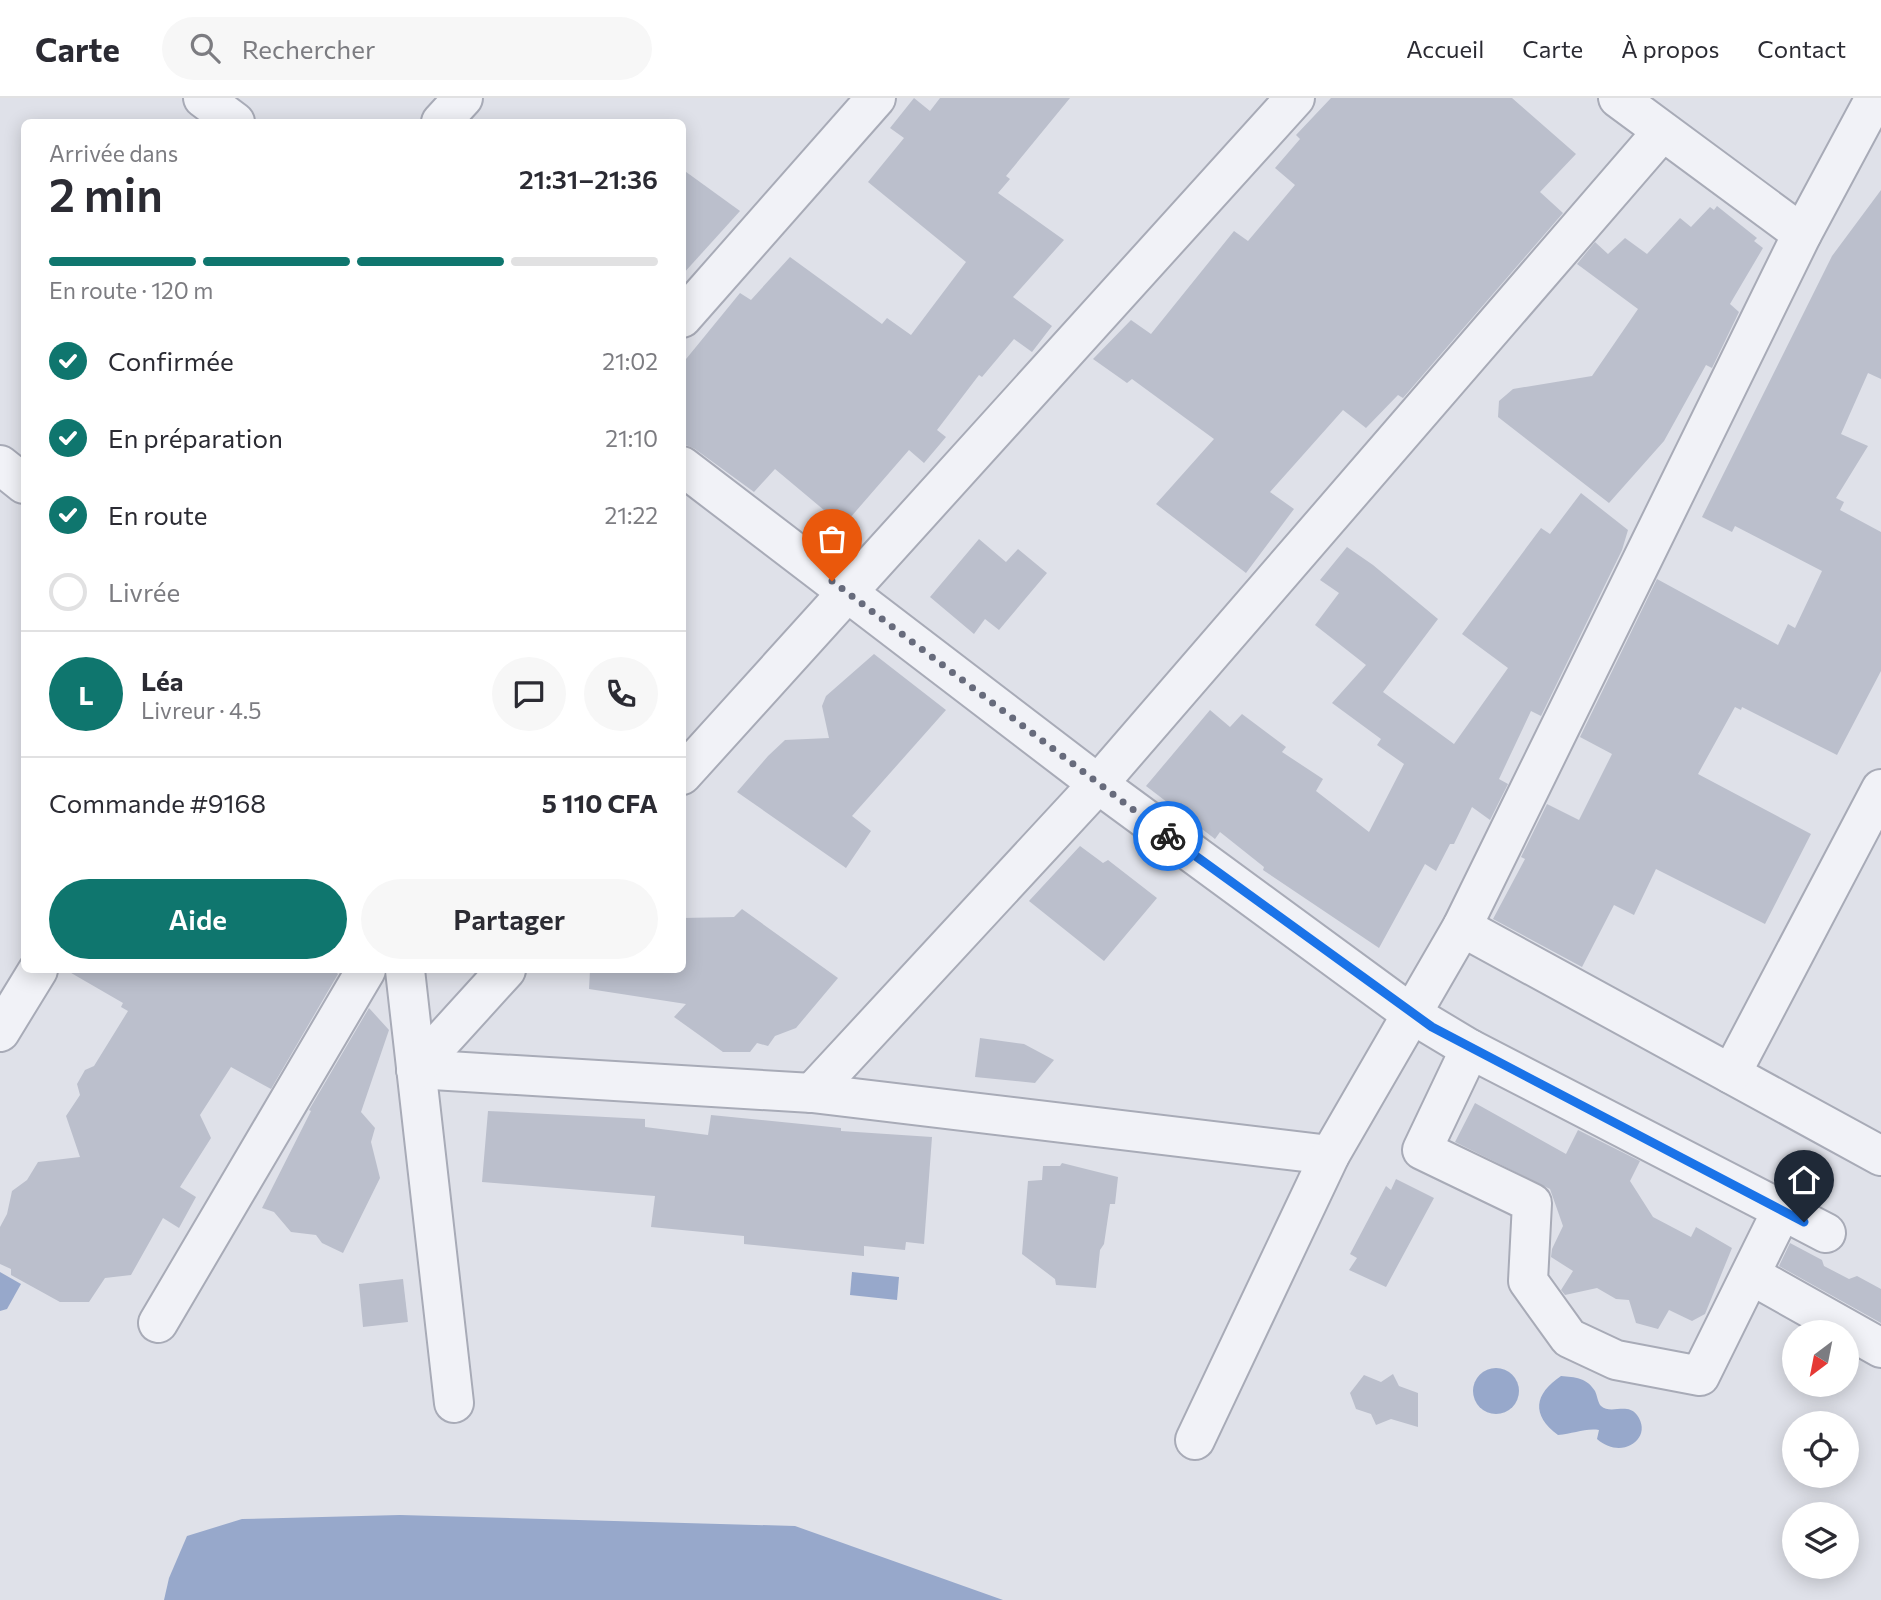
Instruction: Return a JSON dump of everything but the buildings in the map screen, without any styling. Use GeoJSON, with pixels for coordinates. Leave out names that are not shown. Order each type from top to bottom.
{"type":"FeatureCollection","features":[{"type":"Feature","properties":{"kind":"street"},"geometry":{"type":"LineString","coordinates":[[202,98],[230,119]]}},
{"type":"Feature","properties":{"kind":"street"},"geometry":{"type":"LineString","coordinates":[[445,119],[463,98]]}},
{"type":"Feature","properties":{"kind":"street"},"geometry":{"type":"LineString","coordinates":[[686,313],[876,98]]}},
{"type":"Feature","properties":{"kind":"street"},"geometry":{"type":"LineString","coordinates":[[1618,98],[1802,234]]}},
{"type":"Feature","properties":{"kind":"street"},"geometry":{"type":"LineString","coordinates":[[1195,1440],[1330,1155],[1462,927],[1802,234],[1875,98]]}},
{"type":"Feature","properties":{"kind":"street"},"geometry":{"type":"LineString","coordinates":[[686,771],[1290,100]]}},
{"type":"Feature","properties":{"kind":"street"},"geometry":{"type":"LineString","coordinates":[[812,1093],[1098,784],[1662,132]]}},
{"type":"Feature","properties":{"kind":"street"},"geometry":{"type":"LineString","coordinates":[[686,469],[1098,784],[1410,1013],[1470,1049],[1826,1233]]}},
{"type":"Feature","properties":{"kind":"street"},"geometry":{"type":"LineString","coordinates":[[1731,1074],[1881,789]]}},
{"type":"Feature","properties":{"kind":"street"},"geometry":{"type":"LineString","coordinates":[[1462,927],[1881,1156]]}},
{"type":"Feature","properties":{"kind":"street"},"geometry":{"type":"LineString","coordinates":[[0,1032],[36,973]]}},
{"type":"Feature","properties":{"kind":"street"},"geometry":{"type":"LineString","coordinates":[[158,1323],[364,973]]}},
{"type":"Feature","properties":{"kind":"street"},"geometry":{"type":"LineString","coordinates":[[405,973],[454,1403]]}},
{"type":"Feature","properties":{"kind":"street"},"geometry":{"type":"LineString","coordinates":[[416,1069],[503,973]]}},
{"type":"Feature","properties":{"kind":"street"},"geometry":{"type":"LineString","coordinates":[[1470,1049],[1422,1150],[1532,1203],[1528,1281],[1569,1338],[1616,1360],[1700,1376],[1782,1210]]}},
{"type":"Feature","properties":{"kind":"street"},"geometry":{"type":"LineString","coordinates":[[416,1069],[812,1093],[1330,1155]]}},
{"type":"Feature","properties":{"kind":"street"},"geometry":{"type":"LineString","coordinates":[[1751,1275],[1881,1348]]}},
{"type":"Feature","properties":{"kind":"water"},"geometry":{"type":"Polygon","coordinates":[[[0,1272],[21,1284],[7,1309],[0,1311],[0,1272]]]}},
{"type":"Feature","properties":{"kind":"water"},"geometry":{"type":"Polygon","coordinates":[[[852,1272],[899,1277],[897,1300],[850,1295],[852,1272]]]}},
{"type":"Feature","properties":{"kind":"water"},"geometry":{"type":"Polygon","coordinates":[[[1496,1368],[1512,1375],[1519,1391],[1512,1407],[1496,1414],[1480,1407],[1473,1391],[1480,1375],[1496,1368]]]}},
{"type":"Feature","properties":{"kind":"water"},"geometry":{"type":"Polygon","coordinates":[[[1561,1376],[1588,1383],[1595,1391],[1600,1405],[1605,1408],[1633,1411],[1641,1424],[1638,1439],[1633,1444],[1616,1448],[1597,1439],[1599,1430],[1558,1435],[1543,1420],[1539,1405],[1545,1390],[1561,1376]]]}},
{"type":"Feature","properties":{"kind":"water"},"geometry":{"type":"Polygon","coordinates":[[[400,1515],[795,1526],[1003,1600],[164,1600],[169,1578],[187,1536],[242,1519],[400,1515]]]}},
{"type":"Feature","properties":{"kind":"way so far"},"geometry":{"type":"LineString","coordinates":[[832,581],[1168,836]]}},
{"type":"Feature","properties":{"kind":"route"},"geometry":{"type":"LineString","coordinates":[[1168,836],[1432,1027],[1804,1222]]}}]}
